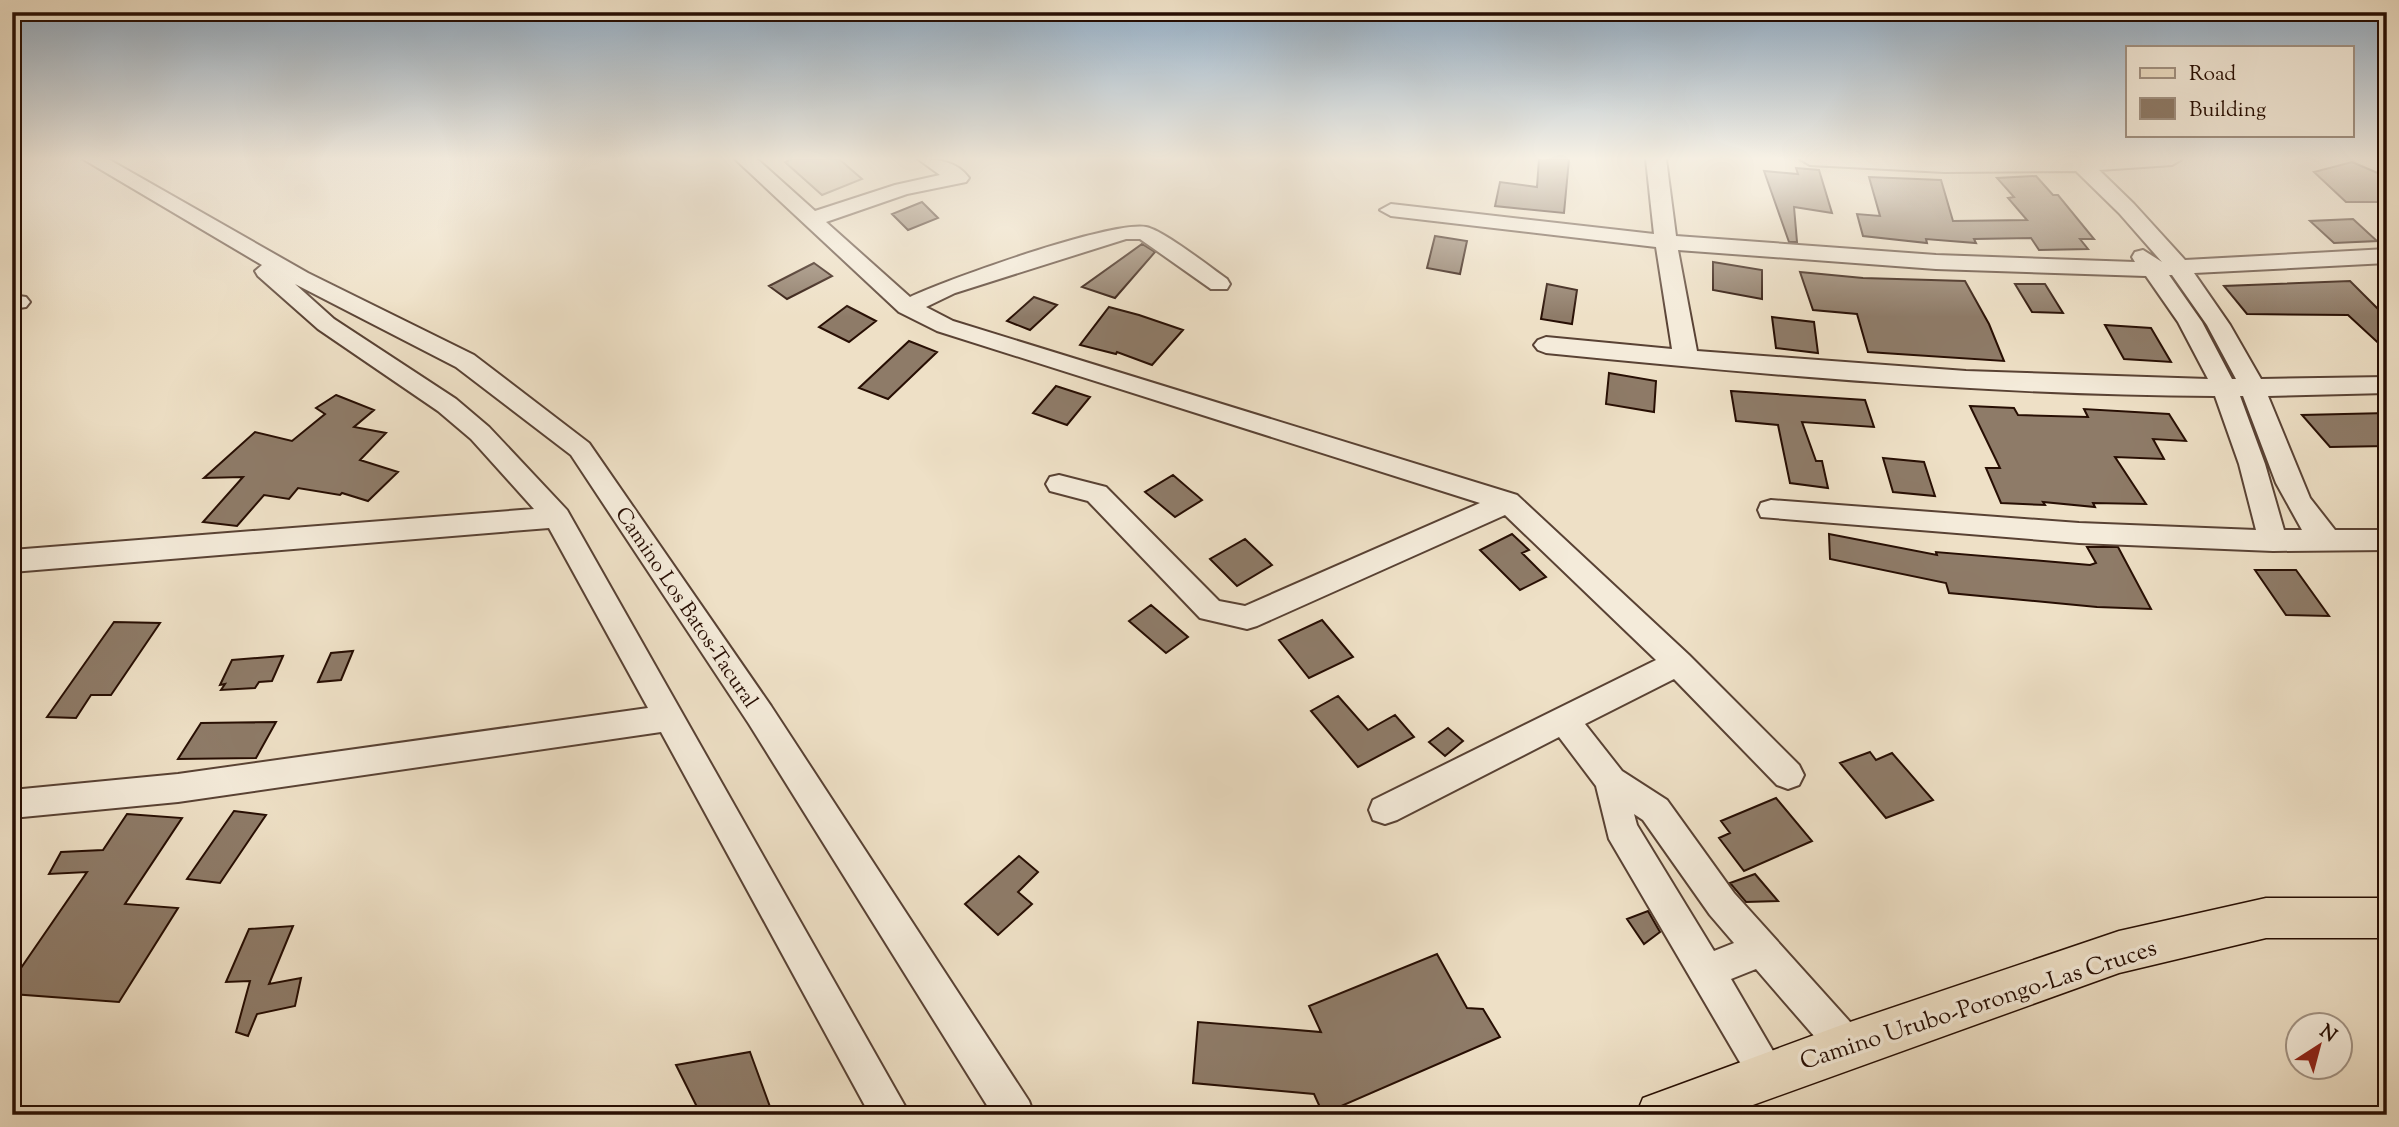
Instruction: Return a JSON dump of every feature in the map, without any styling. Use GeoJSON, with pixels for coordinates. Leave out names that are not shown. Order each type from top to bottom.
{"type":"FeatureCollection","features":[{"type":"Feature","properties":{"kind":"main road","name":"Camino Urubo-Porongo-Las Cruces"},"geometry":{"type":"LineString","coordinates":[[1660,1115],[1847,1046],[2119,952],[2266,918],[2387,918]]}},
{"type":"Feature","properties":{"kind":"street","name":"Camino Los Batos-Tacural"},"geometry":{"type":"LineString","coordinates":[[184,212],[300,278],[465,361],[580,449],[760,715],[1015,1115]]}},
{"type":"Feature","properties":{"kind":"street"},"geometry":{"type":"LineString","coordinates":[[801,212],[907,307],[945,326],[1508,502],[1678,663],[1788,775]]}},
{"type":"Feature","properties":{"kind":"street"},"geometry":{"type":"LineString","coordinates":[[810,220],[834,212]]}},
{"type":"Feature","properties":{"kind":"street"},"geometry":{"type":"LineString","coordinates":[[1405,212],[1666,242],[1936,262],[2153,269],[2387,256]]}},
{"type":"Feature","properties":{"kind":"street"},"geometry":{"type":"LineString","coordinates":[[1662,212],[1686,359]]}},
{"type":"Feature","properties":{"kind":"street"},"geometry":{"type":"LineString","coordinates":[[2106,212],[2153,269],[2191,324],[2226,388],[2254,464],[2273,541]]}},
{"type":"Feature","properties":{"kind":"street"},"geometry":{"type":"LineString","coordinates":[[2128,212],[2178,268],[2219,326],[2252,387],[2305,513],[2329,541]]}},
{"type":"Feature","properties":{"kind":"street"},"geometry":{"type":"LineString","coordinates":[[907,307],[947,288],[1125,232],[1145,233],[1219,284]]}},
{"type":"Feature","properties":{"kind":"street","name":"Camino Los Batos-Tacural"},"geometry":{"type":"LineString","coordinates":[[228,237],[326,324],[447,405],[480,433],[557,517],[891,1115]]}},
{"type":"Feature","properties":{"kind":"street"},"geometry":{"type":"LineString","coordinates":[[1546,345],[1964,382],[2226,388],[2387,385]]}},
{"type":"Feature","properties":{"kind":"street"},"geometry":{"type":"LineString","coordinates":[[1059,484],[1097,494],[1210,610],[1247,618],[1508,502]]}},
{"type":"Feature","properties":{"kind":"street"},"geometry":{"type":"LineString","coordinates":[[1771,510],[2113,535],[2273,541],[2387,540]]}},
{"type":"Feature","properties":{"kind":"street"},"geometry":{"type":"LineString","coordinates":[[12,561],[557,517]]}},
{"type":"Feature","properties":{"kind":"street"},"geometry":{"type":"LineString","coordinates":[[1385,810],[1678,663]]}},
{"type":"Feature","properties":{"kind":"street"},"geometry":{"type":"LineString","coordinates":[[12,804],[177,788],[669,718]]}},
{"type":"Feature","properties":{"kind":"street"},"geometry":{"type":"LineString","coordinates":[[1564,720],[1611,781],[1654,810],[1721,904],[1847,1046]]}},
{"type":"Feature","properties":{"kind":"street"},"geometry":{"type":"LineString","coordinates":[[1611,781],[1621,829],[1768,1075]]}},
{"type":"Feature","properties":{"kind":"street"},"geometry":{"type":"LineString","coordinates":[[1706,971],[1762,950]]}},
{"type":"Feature","properties":{"kind":"building"},"geometry":{"type":"Polygon","coordinates":[[[932,212],[938,218],[908,230],[892,214],[932,212]]]}},
{"type":"Feature","properties":{"kind":"building"},"geometry":{"type":"Polygon","coordinates":[[[1778,212],[1794,212],[1797,242],[1789,242],[1778,212]]]}},
{"type":"Feature","properties":{"kind":"building"},"geometry":{"type":"Polygon","coordinates":[[[1879,212],[1950,212],[1953,221],[2027,220],[2020,212],[2072,212],[2094,239],[2080,239],[2088,249],[2039,250],[2031,238],[1974,239],[1976,243],[1926,239],[1927,243],[1863,236],[1857,214],[1880,216],[1879,212]]]}},
{"type":"Feature","properties":{"kind":"building"},"geometry":{"type":"Polygon","coordinates":[[[2353,219],[2377,241],[2334,243],[2310,221],[2353,219]]]}},
{"type":"Feature","properties":{"kind":"building"},"geometry":{"type":"Polygon","coordinates":[[[1435,236],[1467,241],[1460,274],[1427,268],[1435,236]]]}},
{"type":"Feature","properties":{"kind":"building"},"geometry":{"type":"Polygon","coordinates":[[[1142,244],[1155,252],[1115,298],[1082,287],[1142,244]]]}},
{"type":"Feature","properties":{"kind":"building"},"geometry":{"type":"Polygon","coordinates":[[[1713,262],[1762,270],[1762,299],[1713,290],[1713,262]]]}},
{"type":"Feature","properties":{"kind":"building"},"geometry":{"type":"Polygon","coordinates":[[[814,263],[832,276],[787,299],[769,286],[814,263]]]}},
{"type":"Feature","properties":{"kind":"building"},"geometry":{"type":"Polygon","coordinates":[[[1800,272],[1863,278],[1965,281],[1989,324],[2004,361],[1868,352],[1857,314],[1813,310],[1800,272]]]}},
{"type":"Feature","properties":{"kind":"building"},"geometry":{"type":"Polygon","coordinates":[[[2350,281],[2387,318],[2387,351],[2348,315],[2247,314],[2224,286],[2350,281]]]}},
{"type":"Feature","properties":{"kind":"building"},"geometry":{"type":"Polygon","coordinates":[[[1547,284],[1577,290],[1572,324],[1541,319],[1547,284]]]}},
{"type":"Feature","properties":{"kind":"building"},"geometry":{"type":"Polygon","coordinates":[[[2015,284],[2045,284],[2063,313],[2032,312],[2015,284]]]}},
{"type":"Feature","properties":{"kind":"building"},"geometry":{"type":"Polygon","coordinates":[[[1034,297],[1057,305],[1030,330],[1007,321],[1034,297]]]}},
{"type":"Feature","properties":{"kind":"building"},"geometry":{"type":"Polygon","coordinates":[[[847,306],[876,321],[849,342],[819,327],[847,306]]]}},
{"type":"Feature","properties":{"kind":"building"},"geometry":{"type":"Polygon","coordinates":[[[1109,307],[1183,330],[1152,365],[1117,352],[1116,354],[1080,345],[1109,307]]]}},
{"type":"Feature","properties":{"kind":"building"},"geometry":{"type":"Polygon","coordinates":[[[1772,317],[1814,322],[1818,353],[1776,348],[1772,317]]]}},
{"type":"Feature","properties":{"kind":"building"},"geometry":{"type":"Polygon","coordinates":[[[2105,325],[2151,328],[2171,362],[2124,359],[2105,325]]]}},
{"type":"Feature","properties":{"kind":"building"},"geometry":{"type":"Polygon","coordinates":[[[909,341],[937,352],[888,399],[859,388],[909,341]]]}},
{"type":"Feature","properties":{"kind":"building"},"geometry":{"type":"Polygon","coordinates":[[[1609,373],[1656,381],[1654,412],[1606,404],[1609,373]]]}},
{"type":"Feature","properties":{"kind":"building"},"geometry":{"type":"Polygon","coordinates":[[[1056,386],[1090,397],[1067,425],[1033,413],[1056,386]]]}},
{"type":"Feature","properties":{"kind":"building"},"geometry":{"type":"Polygon","coordinates":[[[1731,391],[1865,400],[1874,427],[1802,422],[1816,461],[1822,461],[1828,488],[1790,483],[1778,425],[1736,421],[1731,391]]]}},
{"type":"Feature","properties":{"kind":"building"},"geometry":{"type":"Polygon","coordinates":[[[336,395],[374,410],[354,427],[386,433],[360,460],[398,472],[368,501],[342,493],[340,495],[298,488],[289,499],[264,495],[237,526],[203,522],[243,477],[204,478],[255,432],[292,441],[325,414],[316,408],[336,395]]]}},
{"type":"Feature","properties":{"kind":"building"},"geometry":{"type":"Polygon","coordinates":[[[1970,406],[2014,408],[2018,415],[2088,417],[2084,409],[2169,414],[2186,441],[2153,439],[2164,459],[2115,457],[2146,504],[2093,503],[2095,507],[2043,502],[2045,505],[2001,503],[1986,468],[2000,468],[1970,406]]]}},
{"type":"Feature","properties":{"kind":"building"},"geometry":{"type":"Polygon","coordinates":[[[2387,413],[2387,446],[2330,447],[2302,415],[2387,413]]]}},
{"type":"Feature","properties":{"kind":"building"},"geometry":{"type":"Polygon","coordinates":[[[1883,458],[1924,462],[1935,496],[1893,492],[1883,458]]]}},
{"type":"Feature","properties":{"kind":"building"},"geometry":{"type":"Polygon","coordinates":[[[1173,475],[1202,500],[1175,517],[1145,492],[1173,475]]]}},
{"type":"Feature","properties":{"kind":"building"},"geometry":{"type":"Polygon","coordinates":[[[1512,534],[1529,550],[1522,553],[1546,577],[1520,590],[1480,550],[1512,534]]]}},
{"type":"Feature","properties":{"kind":"building"},"geometry":{"type":"Polygon","coordinates":[[[1829,534],[1937,555],[1936,552],[2090,565],[2096,563],[2087,547],[2118,547],[2151,609],[2097,607],[1949,593],[1946,583],[1830,559],[1829,534]]]}},
{"type":"Feature","properties":{"kind":"building"},"geometry":{"type":"Polygon","coordinates":[[[1245,539],[1272,565],[1237,586],[1210,559],[1245,539]]]}},
{"type":"Feature","properties":{"kind":"building"},"geometry":{"type":"Polygon","coordinates":[[[2255,570],[2296,570],[2329,616],[2286,615],[2255,570]]]}},
{"type":"Feature","properties":{"kind":"building"},"geometry":{"type":"Polygon","coordinates":[[[1151,605],[1188,637],[1166,653],[1129,621],[1151,605]]]}},
{"type":"Feature","properties":{"kind":"building"},"geometry":{"type":"Polygon","coordinates":[[[1322,620],[1353,657],[1309,678],[1279,640],[1322,620]]]}},
{"type":"Feature","properties":{"kind":"building"},"geometry":{"type":"Polygon","coordinates":[[[114,622],[160,623],[111,695],[91,695],[76,718],[47,717],[114,622]]]}},
{"type":"Feature","properties":{"kind":"building"},"geometry":{"type":"Polygon","coordinates":[[[353,651],[341,680],[318,682],[331,653],[353,651]]]}},
{"type":"Feature","properties":{"kind":"building"},"geometry":{"type":"Polygon","coordinates":[[[283,656],[272,681],[259,682],[255,688],[221,690],[225,684],[220,685],[232,660],[283,656]]]}},
{"type":"Feature","properties":{"kind":"building"},"geometry":{"type":"Polygon","coordinates":[[[1338,696],[1368,730],[1395,715],[1414,737],[1358,767],[1311,711],[1338,696]]]}},
{"type":"Feature","properties":{"kind":"building"},"geometry":{"type":"Polygon","coordinates":[[[276,722],[256,758],[178,759],[201,723],[276,722]]]}},
{"type":"Feature","properties":{"kind":"building"},"geometry":{"type":"Polygon","coordinates":[[[1448,728],[1463,741],[1445,756],[1429,742],[1448,728]]]}},
{"type":"Feature","properties":{"kind":"building"},"geometry":{"type":"Polygon","coordinates":[[[1870,752],[1876,760],[1892,753],[1933,800],[1886,818],[1840,763],[1870,752]]]}},
{"type":"Feature","properties":{"kind":"building"},"geometry":{"type":"Polygon","coordinates":[[[1776,798],[1812,841],[1744,871],[1719,838],[1730,833],[1721,821],[1776,798]]]}},
{"type":"Feature","properties":{"kind":"building"},"geometry":{"type":"Polygon","coordinates":[[[234,811],[266,815],[220,883],[187,879],[234,811]]]}},
{"type":"Feature","properties":{"kind":"building"},"geometry":{"type":"Polygon","coordinates":[[[127,814],[182,818],[125,904],[178,908],[119,1002],[12,994],[12,981],[87,872],[49,874],[61,852],[103,850],[127,814]]]}},
{"type":"Feature","properties":{"kind":"building"},"geometry":{"type":"Polygon","coordinates":[[[1019,856],[1038,872],[1018,892],[1032,904],[998,935],[965,904],[1019,856]]]}},
{"type":"Feature","properties":{"kind":"building"},"geometry":{"type":"Polygon","coordinates":[[[1755,874],[1778,901],[1746,902],[1730,883],[1755,874]]]}},
{"type":"Feature","properties":{"kind":"building"},"geometry":{"type":"Polygon","coordinates":[[[1648,911],[1660,932],[1644,944],[1627,919],[1648,911]]]}},
{"type":"Feature","properties":{"kind":"building"},"geometry":{"type":"Polygon","coordinates":[[[293,926],[269,984],[301,978],[295,1006],[257,1014],[248,1036],[236,1032],[250,981],[226,982],[249,929],[293,926]]]}},
{"type":"Feature","properties":{"kind":"building"},"geometry":{"type":"Polygon","coordinates":[[[1437,954],[1467,1008],[1483,1009],[1500,1037],[1323,1114],[1314,1094],[1193,1083],[1198,1022],[1321,1032],[1309,1006],[1437,954]]]}},
{"type":"Feature","properties":{"kind":"building"},"geometry":{"type":"Polygon","coordinates":[[[750,1052],[773,1115],[701,1115],[676,1065],[750,1052]]]}}]}
